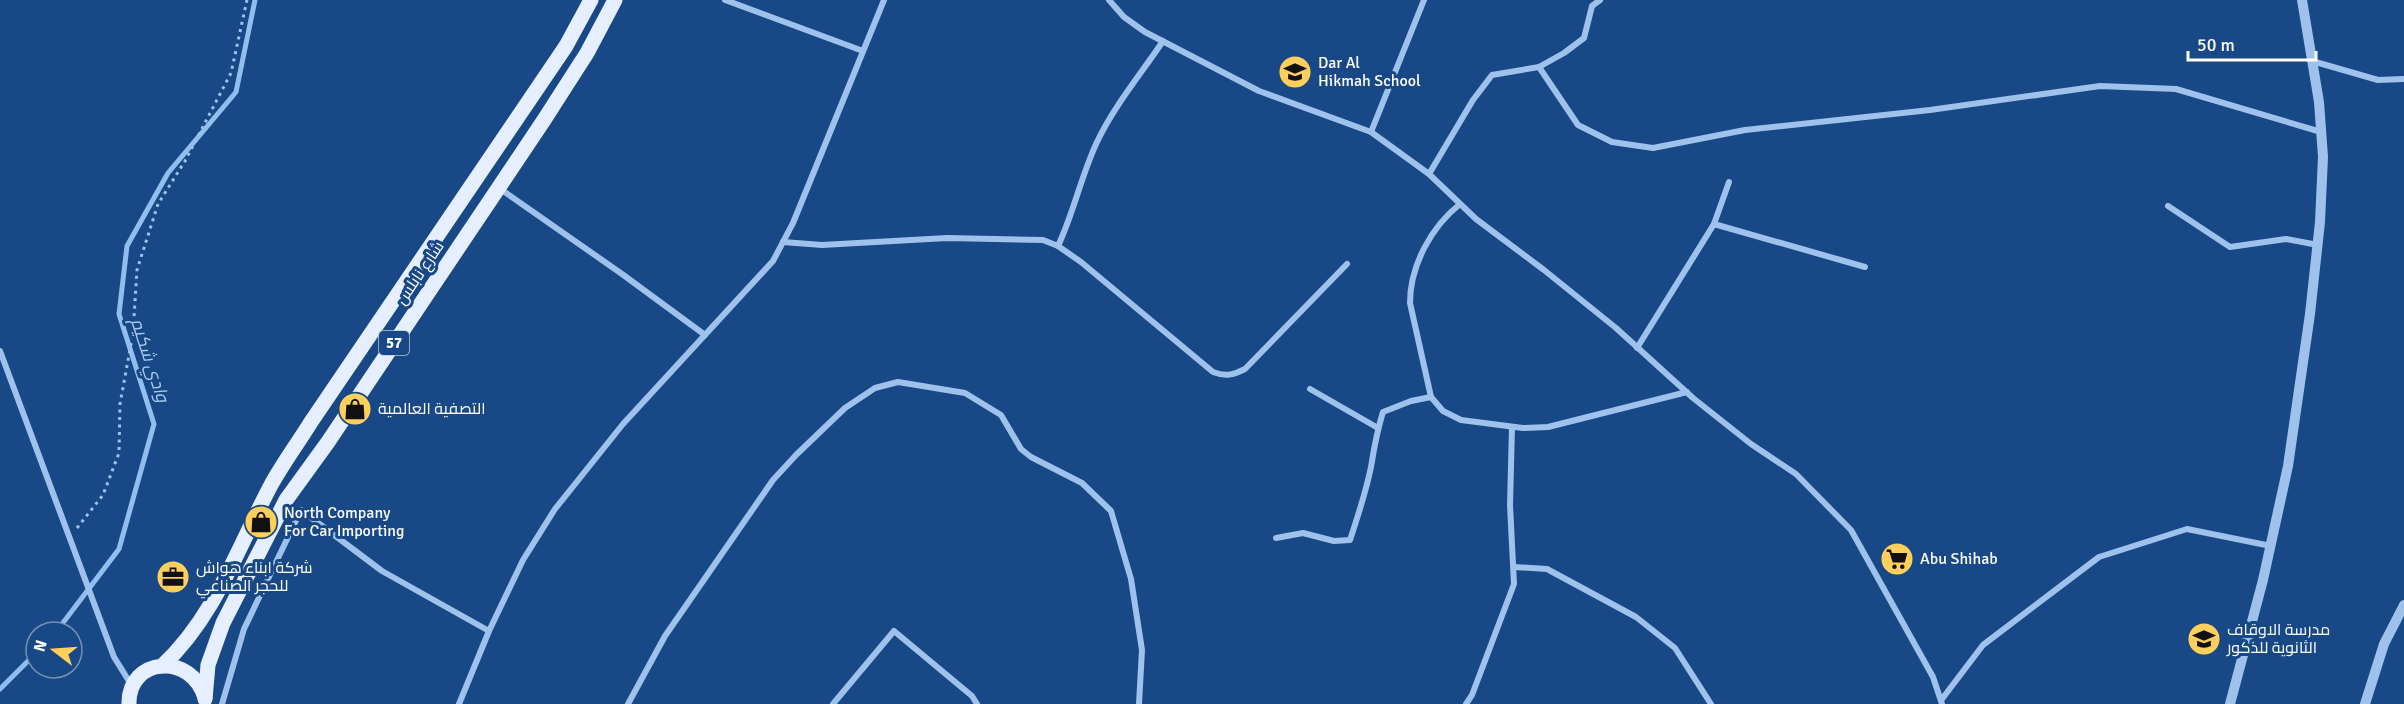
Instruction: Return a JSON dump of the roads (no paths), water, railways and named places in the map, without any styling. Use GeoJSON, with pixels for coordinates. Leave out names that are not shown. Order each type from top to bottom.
{"type":"FeatureCollection","features":[{"type":"Feature","properties":{"kind":"main road","name":"شارع نابلس"},"geometry":{"type":"LineString","coordinates":[[132,686],[145,673],[162,666],[178,651],[215,598],[272,484],[412,271],[567,46],[591,0]]}},
{"type":"Feature","properties":{"kind":"main road","name":"شارع نابلس"},"geometry":{"type":"LineString","coordinates":[[205,702],[208,665],[223,623],[286,500],[499,188],[588,53],[615,0]]}},
{"type":"Feature","properties":{"kind":"main road"},"geometry":{"type":"LineString","coordinates":[[162,666],[174,666],[190,674],[202,688],[205,702]]}},
{"type":"Feature","properties":{"kind":"main road"},"geometry":{"type":"LineString","coordinates":[[129,704],[132,686]]}},
{"type":"Feature","properties":{"kind":"street"},"geometry":{"type":"LineString","coordinates":[[725,0],[863,51]]}},
{"type":"Feature","properties":{"kind":"street"},"geometry":{"type":"LineString","coordinates":[[459,704],[489,631],[523,560],[555,509],[623,424],[773,261],[793,223],[884,0]]}},
{"type":"Feature","properties":{"kind":"street"},"geometry":{"type":"LineString","coordinates":[[1109,0],[1135,26],[1259,91],[1371,132],[1429,174],[1476,219],[1544,270],[1751,444],[1796,474],[1851,530],[1933,677],[1942,701]]}},
{"type":"Feature","properties":{"kind":"street"},"geometry":{"type":"LineString","coordinates":[[1371,132],[1424,0]]}},
{"type":"Feature","properties":{"kind":"street"},"geometry":{"type":"LineString","coordinates":[[1429,174],[1473,100],[1492,75],[1539,67],[1564,53],[1584,38],[1592,6],[1600,0]]}},
{"type":"Feature","properties":{"kind":"street"},"geometry":{"type":"LineString","coordinates":[[2230,704],[2271,546],[2288,466],[2318,245],[2323,157],[2312,61],[2302,0]]}},
{"type":"Feature","properties":{"kind":"street"},"geometry":{"type":"LineString","coordinates":[[1058,246],[1069,223],[1098,140],[1163,41]]}},
{"type":"Feature","properties":{"kind":"street"},"geometry":{"type":"LineString","coordinates":[[2312,61],[2378,80],[2404,79]]}},
{"type":"Feature","properties":{"kind":"street"},"geometry":{"type":"LineString","coordinates":[[1539,67],[1578,125],[1612,142],[1653,148],[1744,130],[1930,110],[2100,86],[2176,89],[2321,132]]}},
{"type":"Feature","properties":{"kind":"street"},"geometry":{"type":"LineString","coordinates":[[1637,348],[1714,224],[1729,182]]}},
{"type":"Feature","properties":{"kind":"street"},"geometry":{"type":"LineString","coordinates":[[499,188],[705,335]]}},
{"type":"Feature","properties":{"kind":"street"},"geometry":{"type":"LineString","coordinates":[[1460,204],[1449,213],[1432,235],[1416,270],[1410,292],[1410,303],[1431,397],[1443,411],[1461,420],[1512,427],[1548,428],[1687,392]]}},
{"type":"Feature","properties":{"kind":"street"},"geometry":{"type":"LineString","coordinates":[[2168,206],[2230,247],[2286,239],[2318,245]]}},
{"type":"Feature","properties":{"kind":"street"},"geometry":{"type":"LineString","coordinates":[[1714,224],[1865,267]]}},
{"type":"Feature","properties":{"kind":"street"},"geometry":{"type":"LineString","coordinates":[[783,242],[822,245],[947,238],[1043,240],[1058,246],[1082,262],[1213,372],[1222,375],[1231,375],[1245,369],[1347,264]]}},
{"type":"Feature","properties":{"kind":"street"},"geometry":{"type":"LineString","coordinates":[[0,351],[114,657],[132,686]]}},
{"type":"Feature","properties":{"kind":"street"},"geometry":{"type":"LineString","coordinates":[[628,704],[665,636],[773,480],[845,408],[875,388],[898,382],[965,393],[1001,415],[1022,449],[1031,457],[1082,483],[1111,511],[1131,579],[1140,640],[1139,704]]}},
{"type":"Feature","properties":{"kind":"street"},"geometry":{"type":"LineString","coordinates":[[1310,389],[1378,428]]}},
{"type":"Feature","properties":{"kind":"street"},"geometry":{"type":"LineString","coordinates":[[1276,538],[1303,532],[1334,541],[1350,540],[1359,516],[1383,412],[1411,401],[1431,397]]}},
{"type":"Feature","properties":{"kind":"street"},"geometry":{"type":"LineString","coordinates":[[1466,704],[1472,695],[1514,584],[1510,505],[1512,427]]}},
{"type":"Feature","properties":{"kind":"street"},"geometry":{"type":"LineString","coordinates":[[222,704],[244,629],[301,510],[382,571],[489,631]]}},
{"type":"Feature","properties":{"kind":"street"},"geometry":{"type":"LineString","coordinates":[[1942,701],[1983,645],[2099,557],[2187,529],[2271,546]]}},
{"type":"Feature","properties":{"kind":"street"},"geometry":{"type":"LineString","coordinates":[[1514,567],[1547,569],[1636,617],[1676,648],[1711,704]]}},
{"type":"Feature","properties":{"kind":"street"},"geometry":{"type":"LineString","coordinates":[[2366,704],[2385,644],[2404,605]]}},
{"type":"Feature","properties":{"kind":"street"},"geometry":{"type":"LineString","coordinates":[[833,704],[894,631],[972,696],[976,704]]}},
{"type":"Feature","properties":{"kind":"waterway","name":"وادي شكيم"},"geometry":{"type":"LineString","coordinates":[[65,620],[119,549],[154,424],[119,314],[127,246],[168,173],[236,92],[255,0]]}},
{"type":"Feature","properties":{"kind":"waterway","name":"وادي شكيم"},"geometry":{"type":"LineString","coordinates":[[0,689],[24,665]]}},
{"type":"Feature","properties":{"kind":"place","name":"Dar Al Hikmah School"},"geometry":{"type":"Point","coordinates":[1295,72]}},
{"type":"Feature","properties":{"kind":"place","name":"التصفية العالمية"},"geometry":{"type":"Point","coordinates":[355,409]}},
{"type":"Feature","properties":{"kind":"place","name":"North Company For Car Importing"},"geometry":{"type":"Point","coordinates":[261,522]}},
{"type":"Feature","properties":{"kind":"place","name":"Abu Shihab"},"geometry":{"type":"Point","coordinates":[1897,559]}},
{"type":"Feature","properties":{"kind":"place","name":"شركة ابناء هواش للحجر الصناعي"},"geometry":{"type":"Point","coordinates":[173,577]}},
{"type":"Feature","properties":{"kind":"place","name":"مدرسة الاوقاف الثانوية للذكور"},"geometry":{"type":"Point","coordinates":[2204,639]}}]}
